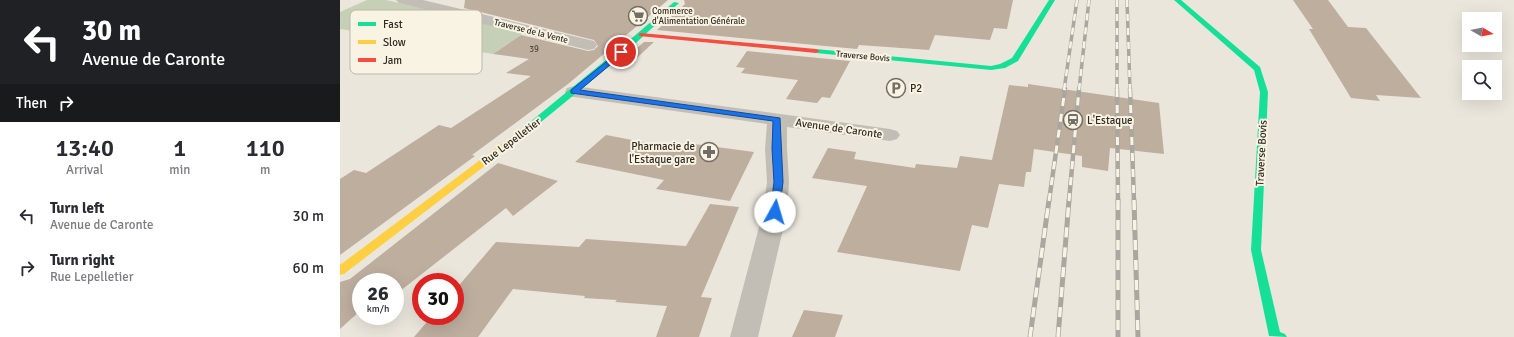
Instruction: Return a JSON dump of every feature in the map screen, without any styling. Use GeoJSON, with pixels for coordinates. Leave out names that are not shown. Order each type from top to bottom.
{"type":"FeatureCollection","features":[{"type":"Feature","properties":{"kind":"street","name":"Traverse de la Vente"},"geometry":{"type":"LineString","coordinates":[[404,0],[445,10]]}},
{"type":"Feature","properties":{"kind":"street","name":"Traverse Bovis"},"geometry":{"type":"LineString","coordinates":[[641,34],[991,68],[1002,66],[1015,59],[1052,0]]}},
{"type":"Feature","properties":{"kind":"street","name":"Traverse Bovis"},"geometry":{"type":"LineString","coordinates":[[1177,0],[1256,68],[1264,92],[1256,250],[1277,337]]}},
{"type":"Feature","properties":{"kind":"street","name":"Rue Lepelletier"},"geometry":{"type":"LineString","coordinates":[[340,271],[574,92],[641,34],[672,1]]}},
{"type":"Feature","properties":{"kind":"street","name":"Traverse de la Vente"},"geometry":{"type":"LineString","coordinates":[[482,19],[588,45]]}},
{"type":"Feature","properties":{"kind":"street","name":"Avenue de Caronte"},"geometry":{"type":"LineString","coordinates":[[574,92],[890,135]]}},
{"type":"Feature","properties":{"kind":"street"},"geometry":{"type":"LineString","coordinates":[[744,337],[775,212],[778,182],[776,149],[777,119]]}},
{"type":"Feature","properties":{"kind":"green space"},"geometry":{"type":"Polygon","coordinates":[[[367,0],[386,0],[429,10],[350,10],[350,31],[340,29],[340,12],[367,0]]]}},
{"type":"Feature","properties":{"kind":"green space"},"geometry":{"type":"Polygon","coordinates":[[[482,22],[525,32],[493,54],[482,52],[482,22]]]}},
{"type":"Feature","properties":{"kind":"building"},"geometry":{"type":"Polygon","coordinates":[[[465,0],[668,0],[568,84],[472,155],[475,156],[340,255],[340,179],[354,170],[366,173],[439,125],[451,128],[531,76],[506,73],[529,59],[493,54],[521,35],[588,51],[594,50],[598,46],[594,40],[482,12],[482,10],[464,8],[465,0]]]}},
{"type":"Feature","properties":{"kind":"building"},"geometry":{"type":"Polygon","coordinates":[[[684,0],[1013,0],[1007,29],[994,28],[990,40],[935,35],[929,50],[859,45],[857,49],[657,30],[685,4],[684,0]]]}},
{"type":"Feature","properties":{"kind":"building"},"geometry":{"type":"Polygon","coordinates":[[[1293,0],[1328,0],[1348,27],[1366,28],[1421,98],[1376,95],[1380,101],[1351,98],[1309,29],[1313,29],[1293,0]]]}},
{"type":"Feature","properties":{"kind":"building"},"geometry":{"type":"Polygon","coordinates":[[[644,42],[654,42],[628,66],[618,64],[644,42]]]}},
{"type":"Feature","properties":{"kind":"building"},"geometry":{"type":"Polygon","coordinates":[[[747,51],[850,61],[830,98],[822,97],[817,103],[786,99],[798,80],[741,73],[745,68],[736,67],[747,51]]]}},
{"type":"Feature","properties":{"kind":"building"},"geometry":{"type":"Polygon","coordinates":[[[1028,84],[1159,103],[1164,154],[1110,148],[1108,171],[1082,167],[1082,156],[1034,149],[1031,172],[1026,172],[1024,187],[999,184],[988,228],[972,225],[960,271],[837,252],[867,186],[812,178],[828,148],[856,152],[854,159],[915,168],[916,164],[957,168],[960,156],[992,160],[1009,85],[1028,87],[1028,84]]]}},
{"type":"Feature","properties":{"kind":"building"},"geometry":{"type":"Polygon","coordinates":[[[606,135],[689,151],[694,144],[754,152],[730,201],[656,189],[664,180],[575,162],[606,135]]]}},
{"type":"Feature","properties":{"kind":"building"},"geometry":{"type":"Polygon","coordinates":[[[498,163],[558,181],[513,216],[506,208],[423,273],[412,273],[412,282],[404,288],[404,273],[358,273],[498,163]]]}},
{"type":"Feature","properties":{"kind":"building"},"geometry":{"type":"Polygon","coordinates":[[[710,204],[739,207],[701,297],[712,298],[699,337],[656,337],[667,306],[615,302],[617,300],[584,298],[585,296],[513,289],[478,337],[414,337],[424,325],[464,325],[464,279],[496,242],[579,247],[586,239],[686,246],[710,204]]]}},
{"type":"Feature","properties":{"kind":"building"},"geometry":{"type":"Polygon","coordinates":[[[352,277],[352,318],[340,329],[340,282],[352,277]]]}},
{"type":"Feature","properties":{"kind":"building"},"geometry":{"type":"Polygon","coordinates":[[[804,310],[843,315],[835,337],[792,337],[804,310]]]}},
{"type":"Feature","properties":{"kind":"railway"},"geometry":{"type":"LineString","coordinates":[[1064,90],[1077,0]]}},
{"type":"Feature","properties":{"kind":"railway"},"geometry":{"type":"LineString","coordinates":[[1079,90],[1089,0]]}},
{"type":"Feature","properties":{"kind":"railway"},"geometry":{"type":"LineString","coordinates":[[1117,0],[1117,89]]}},
{"type":"Feature","properties":{"kind":"railway"},"geometry":{"type":"LineString","coordinates":[[1127,0],[1130,90]]}},
{"type":"Feature","properties":{"kind":"railway"},"geometry":{"type":"LineString","coordinates":[[1049,201],[1065,89]]}},
{"type":"Feature","properties":{"kind":"railway"},"geometry":{"type":"LineString","coordinates":[[1069,201],[1079,89]]}},
{"type":"Feature","properties":{"kind":"railway"},"geometry":{"type":"LineString","coordinates":[[1117,89],[1118,201]]}},
{"type":"Feature","properties":{"kind":"railway"},"geometry":{"type":"LineString","coordinates":[[1130,89],[1134,201]]}},
{"type":"Feature","properties":{"kind":"railway"},"geometry":{"type":"LineString","coordinates":[[1030,337],[1049,200]]}},
{"type":"Feature","properties":{"kind":"railway"},"geometry":{"type":"LineString","coordinates":[[1058,337],[1069,200]]}},
{"type":"Feature","properties":{"kind":"railway"},"geometry":{"type":"LineString","coordinates":[[1134,200],[1138,337]]}},
{"type":"Feature","properties":{"kind":"railway"},"geometry":{"type":"LineString","coordinates":[[1118,201],[1118,337]]}},
{"type":"Feature","properties":{"kind":"traffic: fast"},"geometry":{"type":"LineString","coordinates":[[816,51],[991,68],[1002,66],[1015,59],[1052,0]]}},
{"type":"Feature","properties":{"kind":"traffic: fast"},"geometry":{"type":"LineString","coordinates":[[1177,0],[1257,69],[1264,92],[1256,250],[1275,336],[1281,337]]}},
{"type":"Feature","properties":{"kind":"traffic: fast"},"geometry":{"type":"LineString","coordinates":[[527,129],[621,52],[676,3]]}},
{"type":"Feature","properties":{"kind":"traffic: slow"},"geometry":{"type":"LineString","coordinates":[[340,271],[527,129]]}},
{"type":"Feature","properties":{"kind":"traffic: jam"},"geometry":{"type":"LineString","coordinates":[[641,35],[816,51]]}},
{"type":"Feature","properties":{"kind":"place","name":"Commerce d'Alimentation Générale"},"geometry":{"type":"Point","coordinates":[638,16]}},
{"type":"Feature","properties":{"kind":"place","name":"P2"},"geometry":{"type":"Point","coordinates":[896,88]}},
{"type":"Feature","properties":{"kind":"place","name":"L'Estaque"},"geometry":{"type":"Point","coordinates":[1073,120]}},
{"type":"Feature","properties":{"kind":"place","name":"Pharmacie de l'Estaque gare"},"geometry":{"type":"Point","coordinates":[709,152]}},
{"type":"Feature","properties":{"kind":"route"},"geometry":{"type":"LineString","coordinates":[[621,52],[574,92],[777,119],[776,149],[778,182],[775,212]]}}]}
